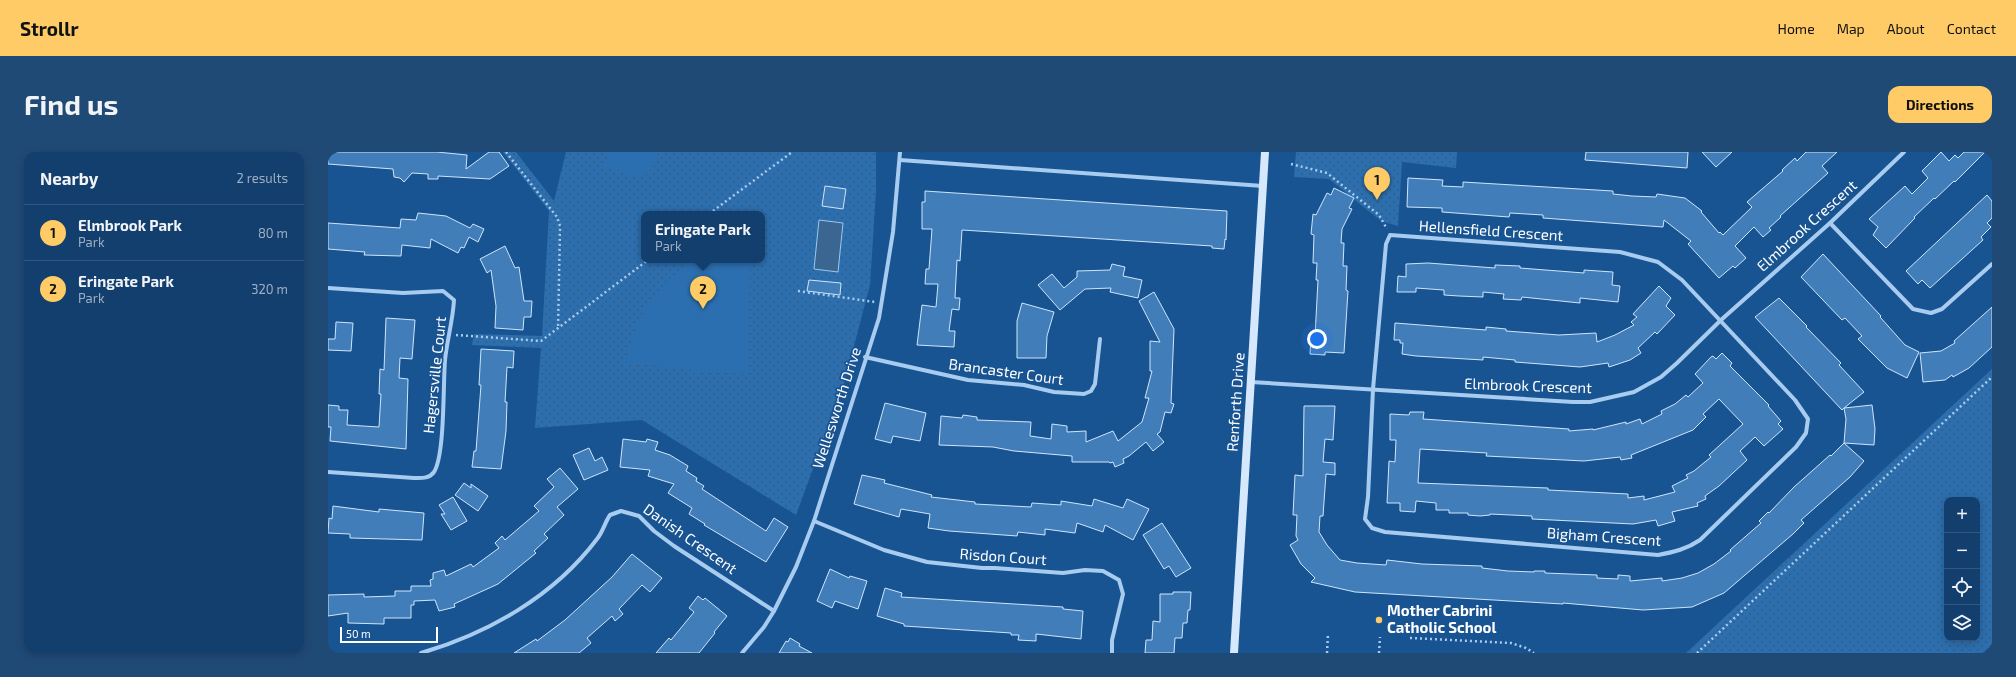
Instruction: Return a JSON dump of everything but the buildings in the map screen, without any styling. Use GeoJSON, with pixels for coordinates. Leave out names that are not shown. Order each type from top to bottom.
{"type":"FeatureCollection","features":[{"type":"Feature","properties":{"kind":"main road","name":"Renforth Drive"},"geometry":{"type":"LineString","coordinates":[[1234,653],[1265,152]]}},
{"type":"Feature","properties":{"kind":"street","name":"Wellesworth Drive"},"geometry":{"type":"LineString","coordinates":[[742,653],[764,627],[774,611],[796,567],[814,521],[879,318],[893,232],[900,152]]}},
{"type":"Feature","properties":{"kind":"street","name":"Elmbrook Crescent"},"geometry":{"type":"LineString","coordinates":[[1251,382],[1573,402],[1590,402],[1634,392],[1661,377],[1677,364],[1721,320],[1830,223],[1904,152]]}},
{"type":"Feature","properties":{"kind":"street"},"geometry":{"type":"LineString","coordinates":[[900,160],[1263,186]]}},
{"type":"Feature","properties":{"kind":"street"},"geometry":{"type":"LineString","coordinates":[[1830,223],[1913,309],[1931,313],[1942,309],[1992,264]]}},
{"type":"Feature","properties":{"kind":"street"},"geometry":{"type":"LineString","coordinates":[[1373,389],[1386,244],[1390,235]]}},
{"type":"Feature","properties":{"kind":"street","name":"Hellensfield Crescent"},"geometry":{"type":"LineString","coordinates":[[1390,235],[1620,252],[1638,255],[1658,262],[1682,280],[1721,320]]}},
{"type":"Feature","properties":{"kind":"street","name":"Hagersville Court"},"geometry":{"type":"LineString","coordinates":[[328,288],[403,293],[443,291],[454,300],[445,360],[440,453],[433,473],[427,477],[414,478],[328,472]]}},
{"type":"Feature","properties":{"kind":"street","name":"Bigham Crescent"},"geometry":{"type":"LineString","coordinates":[[1373,389],[1368,497],[1365,519],[1372,528],[1385,532],[1658,555],[1689,547],[1700,540],[1796,447],[1806,433],[1808,419],[1795,400],[1721,320]]}},
{"type":"Feature","properties":{"kind":"street","name":"Brancaster Court"},"geometry":{"type":"LineString","coordinates":[[865,358],[968,380],[1024,385],[1054,392],[1084,394],[1091,391],[1095,384],[1100,339]]}},
{"type":"Feature","properties":{"kind":"street","name":"Danish Crescent"},"geometry":{"type":"LineString","coordinates":[[421,653],[468,636],[519,610],[544,592],[578,562],[599,537],[610,515],[621,511],[639,516],[654,531],[674,546],[774,611]]}},
{"type":"Feature","properties":{"kind":"street","name":"Risdon Court"},"geometry":{"type":"LineString","coordinates":[[814,521],[884,550],[927,562],[982,568],[1063,573],[1085,570],[1104,571],[1119,580],[1123,594],[1112,640],[1112,653]]}},
{"type":"Feature","properties":{"kind":"path"},"geometry":{"type":"LineString","coordinates":[[506,152],[557,217],[560,226],[558,329]]}},
{"type":"Feature","properties":{"kind":"path"},"geometry":{"type":"LineString","coordinates":[[713,211],[792,152]]}},
{"type":"Feature","properties":{"kind":"path"},"geometry":{"type":"LineString","coordinates":[[1291,164],[1327,173],[1379,216],[1390,235]]}},
{"type":"Feature","properties":{"kind":"path"},"geometry":{"type":"LineString","coordinates":[[450,334],[541,341],[644,263]]}},
{"type":"Feature","properties":{"kind":"path"},"geometry":{"type":"LineString","coordinates":[[798,291],[882,303]]}},
{"type":"Feature","properties":{"kind":"path"},"geometry":{"type":"LineString","coordinates":[[1697,653],[1992,377]]}},
{"type":"Feature","properties":{"kind":"path"},"geometry":{"type":"LineString","coordinates":[[1327,653],[1328,634]]}},
{"type":"Feature","properties":{"kind":"path"},"geometry":{"type":"LineString","coordinates":[[1379,653],[1380,637]]}},
{"type":"Feature","properties":{"kind":"path"},"geometry":{"type":"LineString","coordinates":[[1410,638],[1511,643],[1526,648],[1534,653]]}},
{"type":"Feature","properties":{"kind":"shaded area"},"geometry":{"type":"Polygon","coordinates":[[[503,152],[516,152],[554,201],[566,152],[876,152],[876,191],[870,285],[844,384],[796,515],[642,420],[535,428],[541,348],[472,345],[474,334],[542,336],[549,211],[503,152]]]}},
{"type":"Feature","properties":{"kind":"shaded area"},"geometry":{"type":"Polygon","coordinates":[[[610,152],[658,152],[658,154],[650,171],[645,175],[639,176],[609,167],[605,168],[602,165],[606,162],[610,152]]]}},
{"type":"Feature","properties":{"kind":"shaded area"},"geometry":{"type":"Polygon","coordinates":[[[1296,152],[1457,152],[1456,168],[1402,162],[1398,226],[1381,221],[1329,179],[1294,177],[1296,152]]]}},
{"type":"Feature","properties":{"kind":"shaded area"},"geometry":{"type":"Polygon","coordinates":[[[819,220],[843,223],[838,272],[814,269],[819,220]]]}},
{"type":"Feature","properties":{"kind":"shaded area"},"geometry":{"type":"Polygon","coordinates":[[[692,263],[750,263],[748,370],[743,374],[698,371],[625,362],[635,331],[650,302],[670,278],[692,263]]]}},
{"type":"Feature","properties":{"kind":"shaded area"},"geometry":{"type":"Polygon","coordinates":[[[1992,369],[1992,644],[1983,653],[1686,653],[1992,369]]]}},
{"type":"Feature","properties":{"kind":"place","name":"Elmbrook Park"},"geometry":{"type":"Point","coordinates":[1377,200]}},
{"type":"Feature","properties":{"kind":"place","name":"Eringate Park"},"geometry":{"type":"Point","coordinates":[703,309]}},
{"type":"Feature","properties":{"kind":"place","name":"Mother Cabrini Catholic School"},"geometry":{"type":"Point","coordinates":[1379,620]}}]}
